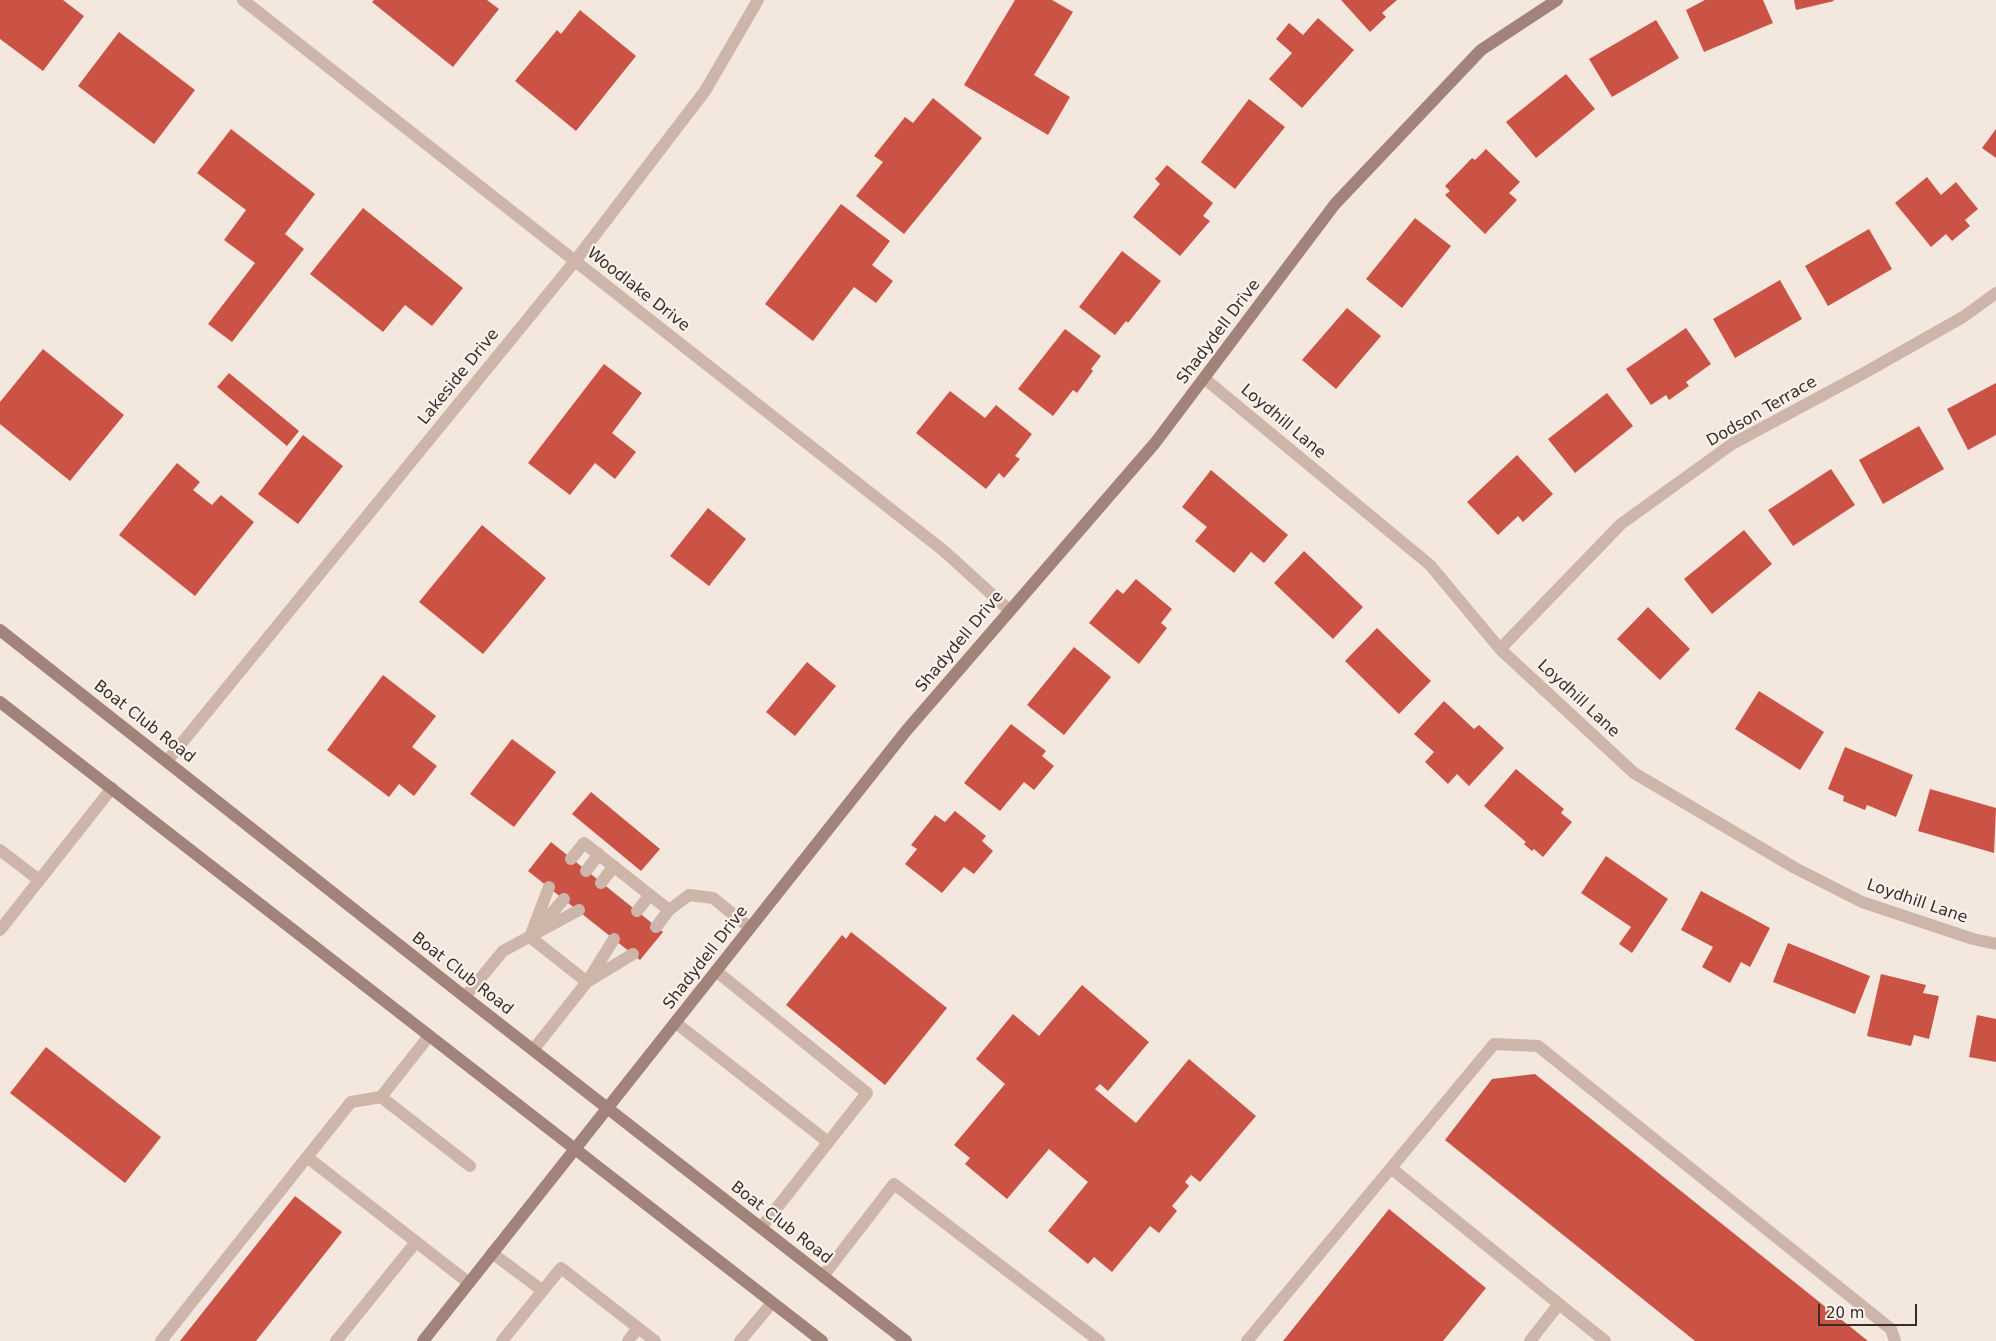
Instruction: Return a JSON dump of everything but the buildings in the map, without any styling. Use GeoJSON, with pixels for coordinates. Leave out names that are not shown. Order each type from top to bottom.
{"type":"FeatureCollection","features":[{"type":"Feature","properties":{"kind":"main road","name":"Shadydell Drive"},"geometry":{"type":"LineString","coordinates":[[423,1341],[906,731],[1155,443],[1335,204],[1481,50],[1557,0]]}},
{"type":"Feature","properties":{"kind":"main road","name":"Boat Club Road"},"geometry":{"type":"LineString","coordinates":[[0,630],[465,997],[906,1341]]}},
{"type":"Feature","properties":{"kind":"main road"},"geometry":{"type":"LineString","coordinates":[[0,702],[822,1341]]}},
{"type":"Feature","properties":{"kind":"street","name":"Woodlake Drive"},"geometry":{"type":"LineString","coordinates":[[244,0],[944,552],[1009,610]]}},
{"type":"Feature","properties":{"kind":"street","name":"Lakeside Drive"},"geometry":{"type":"LineString","coordinates":[[167,760],[575,261],[705,92],[758,0]]}},
{"type":"Feature","properties":{"kind":"street","name":"Dodson Terrace"},"geometry":{"type":"LineString","coordinates":[[1500,649],[1621,524],[1732,444],[1955,322],[1996,293]]}},
{"type":"Feature","properties":{"kind":"street","name":"Loydhill Lane"},"geometry":{"type":"LineString","coordinates":[[1205,378],[1430,565],[1500,649],[1634,773],[1795,868],[1862,902],[1996,944]]}},
{"type":"Feature","properties":{"kind":"street"},"geometry":{"type":"LineString","coordinates":[[0,930],[112,788]]}},
{"type":"Feature","properties":{"kind":"street"},"geometry":{"type":"LineString","coordinates":[[571,859],[584,843],[669,910]]}},
{"type":"Feature","properties":{"kind":"street"},"geometry":{"type":"LineString","coordinates":[[0,850],[39,880]]}},
{"type":"Feature","properties":{"kind":"street"},"geometry":{"type":"LineString","coordinates":[[586,871],[599,854]]}},
{"type":"Feature","properties":{"kind":"street"},"geometry":{"type":"LineString","coordinates":[[601,883],[614,866]]}},
{"type":"Feature","properties":{"kind":"street"},"geometry":{"type":"LineString","coordinates":[[530,937],[549,887]]}},
{"type":"Feature","properties":{"kind":"street"},"geometry":{"type":"LineString","coordinates":[[637,911],[650,895]]}},
{"type":"Feature","properties":{"kind":"street"},"geometry":{"type":"LineString","coordinates":[[656,927],[669,910],[688,895],[713,898],[750,928]]}},
{"type":"Feature","properties":{"kind":"street"},"geometry":{"type":"LineString","coordinates":[[530,937],[564,899]]}},
{"type":"Feature","properties":{"kind":"street"},"geometry":{"type":"LineString","coordinates":[[465,997],[503,951],[579,910]]}},
{"type":"Feature","properties":{"kind":"street"},"geometry":{"type":"LineString","coordinates":[[530,937],[587,982]]}},
{"type":"Feature","properties":{"kind":"street"},"geometry":{"type":"LineString","coordinates":[[533,1050],[587,982],[614,939]]}},
{"type":"Feature","properties":{"kind":"street"},"geometry":{"type":"LineString","coordinates":[[587,982],[633,954]]}},
{"type":"Feature","properties":{"kind":"street"},"geometry":{"type":"LineString","coordinates":[[716,970],[867,1093],[761,1228]]}},
{"type":"Feature","properties":{"kind":"street"},"geometry":{"type":"LineString","coordinates":[[676,1023],[828,1142]]}},
{"type":"Feature","properties":{"kind":"street"},"geometry":{"type":"LineString","coordinates":[[162,1341],[351,1102],[382,1097],[428,1036]]}},
{"type":"Feature","properties":{"kind":"street"},"geometry":{"type":"LineString","coordinates":[[1247,1341],[1494,1044],[1538,1046],[1891,1329],[1895,1341]]}},
{"type":"Feature","properties":{"kind":"street"},"geometry":{"type":"LineString","coordinates":[[382,1097],[470,1166]]}},
{"type":"Feature","properties":{"kind":"street"},"geometry":{"type":"LineString","coordinates":[[307,1157],[469,1283]]}},
{"type":"Feature","properties":{"kind":"street"},"geometry":{"type":"LineString","coordinates":[[1391,1168],[1605,1341]]}},
{"type":"Feature","properties":{"kind":"street"},"geometry":{"type":"LineString","coordinates":[[823,1276],[894,1184],[1099,1341]]}},
{"type":"Feature","properties":{"kind":"street"},"geometry":{"type":"LineString","coordinates":[[336,1341],[416,1242]]}},
{"type":"Feature","properties":{"kind":"street"},"geometry":{"type":"LineString","coordinates":[[492,1254],[543,1291]]}},
{"type":"Feature","properties":{"kind":"street"},"geometry":{"type":"LineString","coordinates":[[502,1341],[561,1268],[654,1341]]}},
{"type":"Feature","properties":{"kind":"street"},"geometry":{"type":"LineString","coordinates":[[740,1341],[772,1302]]}},
{"type":"Feature","properties":{"kind":"street"},"geometry":{"type":"LineString","coordinates":[[1530,1341],[1559,1304]]}},
{"type":"Feature","properties":{"kind":"street"},"geometry":{"type":"LineString","coordinates":[[628,1341],[638,1328]]}}]}
